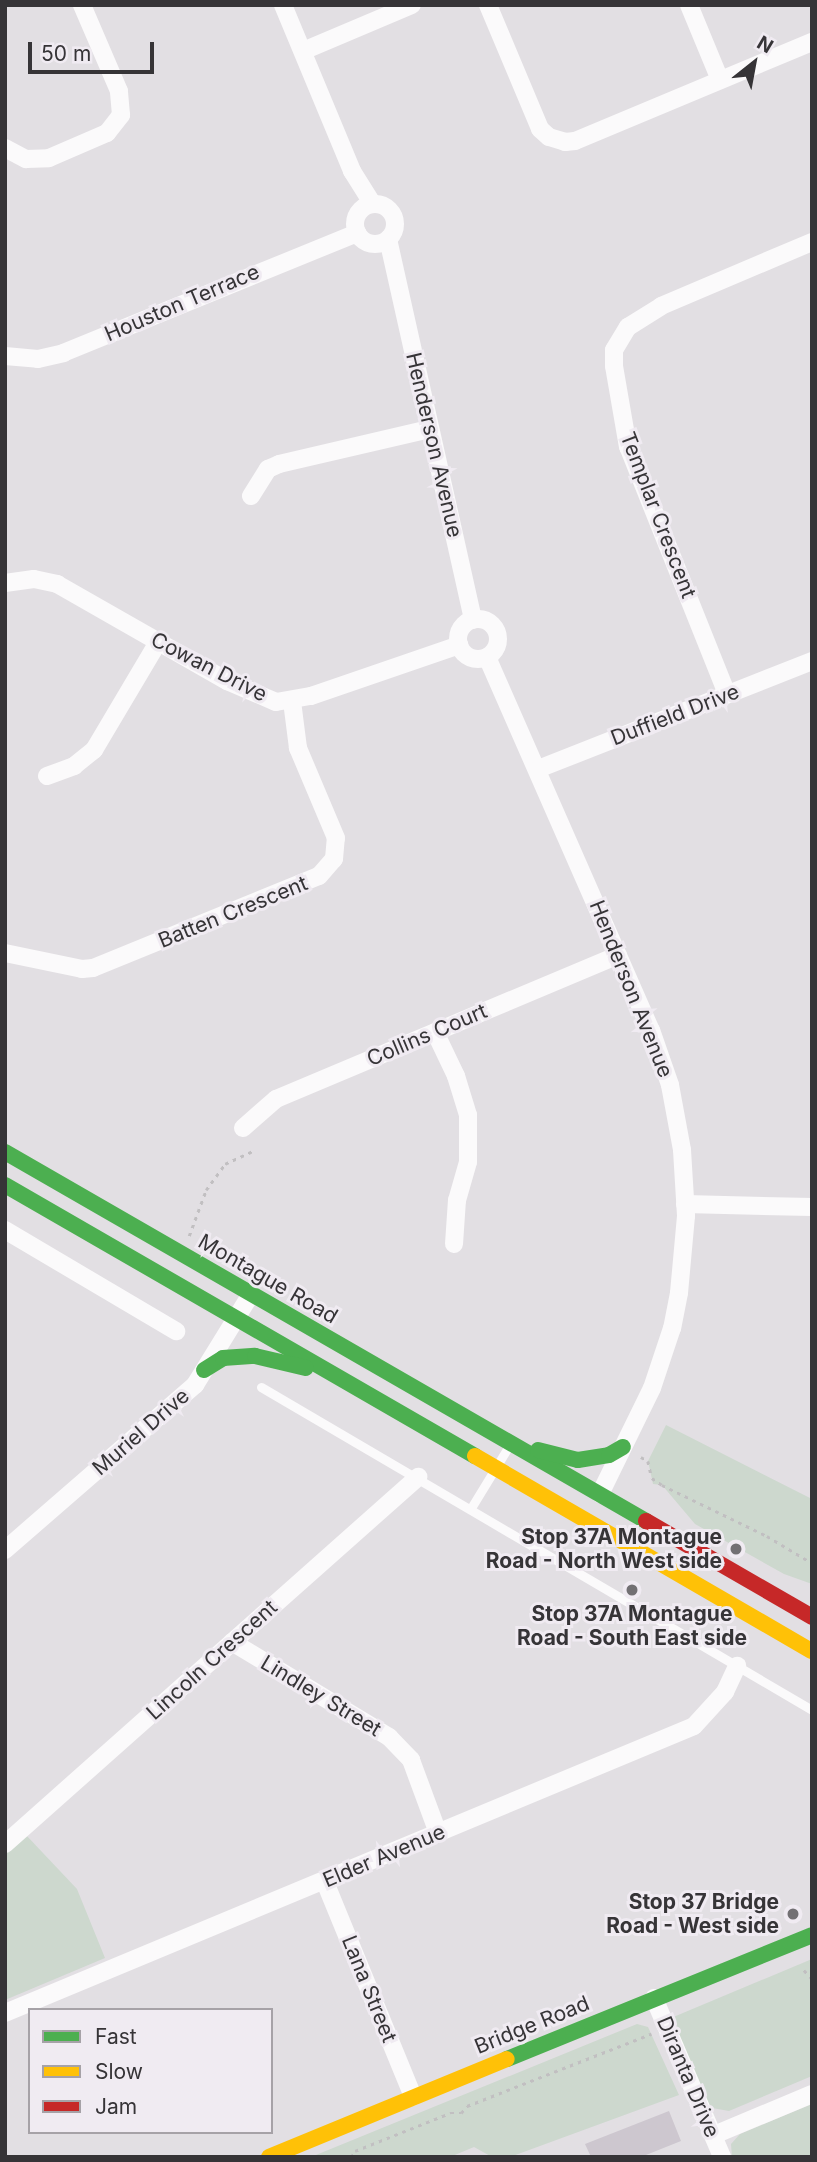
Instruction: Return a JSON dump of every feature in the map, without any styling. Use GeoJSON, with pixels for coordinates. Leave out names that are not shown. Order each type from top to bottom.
{"type":"FeatureCollection","features":[{"type":"Feature","properties":{"kind":"main road","name":"Montague Road"},"geometry":{"type":"LineString","coordinates":[[5,1152],[812,1617]]}},
{"type":"Feature","properties":{"kind":"main road"},"geometry":{"type":"LineString","coordinates":[[5,1185],[812,1651]]}},
{"type":"Feature","properties":{"kind":"main road"},"geometry":{"type":"LineString","coordinates":[[204,1370],[223,1358],[255,1356],[337,1376]]}},
{"type":"Feature","properties":{"kind":"main road"},"geometry":{"type":"LineString","coordinates":[[510,1443],[578,1460],[609,1455],[623,1447]]}},
{"type":"Feature","properties":{"kind":"main road"},"geometry":{"type":"LineString","coordinates":[[587,1520],[600,1494]]}},
{"type":"Feature","properties":{"kind":"main road","name":"Bridge Road"},"geometry":{"type":"LineString","coordinates":[[269,2157],[812,1935]]}},
{"type":"Feature","properties":{"kind":"street"},"geometry":{"type":"LineString","coordinates":[[5,148],[26,159],[49,158],[107,133],[121,115],[119,91],[82,5]]}},
{"type":"Feature","properties":{"kind":"street"},"geometry":{"type":"LineString","coordinates":[[283,5],[366,207]]}},
{"type":"Feature","properties":{"kind":"street"},"geometry":{"type":"LineString","coordinates":[[303,51],[412,5]]}},
{"type":"Feature","properties":{"kind":"street"},"geometry":{"type":"LineString","coordinates":[[488,5],[540,129],[549,137],[565,142],[575,141],[812,42]]}},
{"type":"Feature","properties":{"kind":"street"},"geometry":{"type":"LineString","coordinates":[[689,5],[720,80]]}},
{"type":"Feature","properties":{"kind":"street"},"geometry":{"type":"LineString","coordinates":[[385,206],[395,219],[395,227],[381,241],[364,241],[356,233],[354,221],[366,207],[385,206]]}},
{"type":"Feature","properties":{"kind":"street","name":"Houston Terrace"},"geometry":{"type":"LineString","coordinates":[[5,356],[38,359],[63,353],[356,233]]}},
{"type":"Feature","properties":{"kind":"street","name":"Henderson Avenue"},"geometry":{"type":"LineString","coordinates":[[381,241],[393,271],[473,620]]}},
{"type":"Feature","properties":{"kind":"street","name":"Templar Crescent"},"geometry":{"type":"LineString","coordinates":[[727,694],[628,447],[614,366],[614,350],[628,327],[652,312],[812,242]]}},
{"type":"Feature","properties":{"kind":"street"},"geometry":{"type":"LineString","coordinates":[[251,496],[268,469],[279,464],[325,451],[430,429]]}},
{"type":"Feature","properties":{"kind":"street","name":"Cowan Drive"},"geometry":{"type":"LineString","coordinates":[[5,583],[34,579],[57,584],[246,691],[276,702],[292,701],[459,645]]}},
{"type":"Feature","properties":{"kind":"street"},"geometry":{"type":"LineString","coordinates":[[473,620],[488,622],[497,634],[495,649],[487,657],[468,656],[459,645],[461,629],[473,620]]}},
{"type":"Feature","properties":{"kind":"street"},"geometry":{"type":"LineString","coordinates":[[47,776],[74,765],[94,750],[158,642]]}},
{"type":"Feature","properties":{"kind":"street","name":"Henderson Avenue"},"geometry":{"type":"LineString","coordinates":[[487,657],[651,1030],[670,1085],[682,1150],[685,1204],[679,1293],[672,1328],[652,1388],[600,1494]]}},
{"type":"Feature","properties":{"kind":"street","name":"Duffield Drive"},"geometry":{"type":"LineString","coordinates":[[538,769],[812,661]]}},
{"type":"Feature","properties":{"kind":"street","name":"Batten Crescent"},"geometry":{"type":"LineString","coordinates":[[5,953],[82,969],[93,968],[319,876],[328,869],[334,859],[336,838],[298,748],[292,701]]}},
{"type":"Feature","properties":{"kind":"street","name":"Collins Court"},"geometry":{"type":"LineString","coordinates":[[243,1128],[276,1099],[618,955]]}},
{"type":"Feature","properties":{"kind":"street"},"geometry":{"type":"LineString","coordinates":[[435,1032],[456,1076],[468,1115],[468,1163],[457,1200],[454,1244]]}},
{"type":"Feature","properties":{"kind":"street"},"geometry":{"type":"LineString","coordinates":[[685,1204],[812,1207]]}},
{"type":"Feature","properties":{"kind":"street"},"geometry":{"type":"LineString","coordinates":[[5,1230],[176,1331]]}},
{"type":"Feature","properties":{"kind":"street","name":"Muriel Drive"},"geometry":{"type":"LineString","coordinates":[[5,1550],[195,1385],[251,1294]]}},
{"type":"Feature","properties":{"kind":"street","name":"Lincoln Crescent"},"geometry":{"type":"LineString","coordinates":[[5,1844],[418,1477]]}},
{"type":"Feature","properties":{"kind":"street","name":"Lindley Street"},"geometry":{"type":"LineString","coordinates":[[232,1642],[389,1737],[411,1760],[438,1833]]}},
{"type":"Feature","properties":{"kind":"street","name":"Elder Avenue"},"geometry":{"type":"LineString","coordinates":[[5,2013],[694,1727],[725,1692],[737,1666]]}},
{"type":"Feature","properties":{"kind":"street","name":"Lana Street"},"geometry":{"type":"LineString","coordinates":[[325,1882],[413,2096]]}},
{"type":"Feature","properties":{"kind":"street","name":"Diranta Drive"},"geometry":{"type":"LineString","coordinates":[[654,1998],[722,2157]]}},
{"type":"Feature","properties":{"kind":"street"},"geometry":{"type":"LineString","coordinates":[[713,2135],[812,2094]]}},
{"type":"Feature","properties":{"kind":"lane"},"geometry":{"type":"LineString","coordinates":[[261,1387],[812,1710]]}},
{"type":"Feature","properties":{"kind":"lane"},"geometry":{"type":"LineString","coordinates":[[471,1508],[510,1443]]}},
{"type":"Feature","properties":{"kind":"path"},"geometry":{"type":"LineString","coordinates":[[188,1239],[206,1190],[225,1164],[253,1151]]}},
{"type":"Feature","properties":{"kind":"path"},"geometry":{"type":"LineString","coordinates":[[623,1447],[648,1461],[652,1478],[662,1485],[767,1536],[812,1563]]}},
{"type":"Feature","properties":{"kind":"path"},"geometry":{"type":"LineString","coordinates":[[804,1970],[812,1979]]}},
{"type":"Feature","properties":{"kind":"path"},"geometry":{"type":"LineString","coordinates":[[351,2157],[355,2151],[450,2113],[461,2113],[467,2106],[667,2027]]}},
{"type":"Feature","properties":{"kind":"shaded area"},"geometry":{"type":"Polygon","coordinates":[[[666,1425],[812,1499],[812,1584],[784,1574],[695,1524],[662,1485],[653,1484],[648,1461],[666,1425]]]}},
{"type":"Feature","properties":{"kind":"shaded area"},"geometry":{"type":"Polygon","coordinates":[[[26,1835],[77,1889],[105,1958],[5,2000],[5,1854],[26,1835]]]}},
{"type":"Feature","properties":{"kind":"shaded area"},"geometry":{"type":"Polygon","coordinates":[[[812,1959],[812,2076],[729,2111],[707,2107],[671,2018],[812,1959]]]}},
{"type":"Feature","properties":{"kind":"shaded area"},"geometry":{"type":"Polygon","coordinates":[[[637,2024],[648,2027],[679,2095],[510,2157],[492,2157],[474,2147],[450,2157],[311,2157],[637,2024]]]}},
{"type":"Feature","properties":{"kind":"shaded area"},"geometry":{"type":"Polygon","coordinates":[[[812,2104],[812,2157],[732,2157],[731,2144],[740,2134],[812,2104]]]}},
{"type":"Feature","properties":{"kind":"building"},"geometry":{"type":"Polygon","coordinates":[[[669,2111],[681,2141],[641,2157],[591,2157],[585,2144],[669,2111]]]}},
{"type":"Feature","properties":{"kind":"traffic: fast"},"geometry":{"type":"LineString","coordinates":[[5,1152],[646,1521]]}},
{"type":"Feature","properties":{"kind":"traffic: fast"},"geometry":{"type":"LineString","coordinates":[[5,1185],[475,1456]]}},
{"type":"Feature","properties":{"kind":"traffic: fast"},"geometry":{"type":"LineString","coordinates":[[204,1370],[223,1358],[255,1356],[306,1368]]}},
{"type":"Feature","properties":{"kind":"traffic: fast"},"geometry":{"type":"LineString","coordinates":[[538,1450],[578,1460],[609,1455],[623,1447]]}},
{"type":"Feature","properties":{"kind":"traffic: fast"},"geometry":{"type":"LineString","coordinates":[[507,2059],[812,1935]]}},
{"type":"Feature","properties":{"kind":"traffic: slow"},"geometry":{"type":"LineString","coordinates":[[475,1456],[812,1651]]}},
{"type":"Feature","properties":{"kind":"traffic: slow"},"geometry":{"type":"LineString","coordinates":[[269,2157],[507,2059]]}},
{"type":"Feature","properties":{"kind":"traffic: jam"},"geometry":{"type":"LineString","coordinates":[[646,1521],[812,1617]]}},
{"type":"Feature","properties":{"kind":"place","name":"Stop 37A Montague Road - North West side"},"geometry":{"type":"Point","coordinates":[736,1549]}},
{"type":"Feature","properties":{"kind":"place","name":"Stop 37A Montague Road - South East side"},"geometry":{"type":"Point","coordinates":[632,1590]}},
{"type":"Feature","properties":{"kind":"place","name":"Stop 37 Bridge Road - West side"},"geometry":{"type":"Point","coordinates":[793,1914]}}]}
